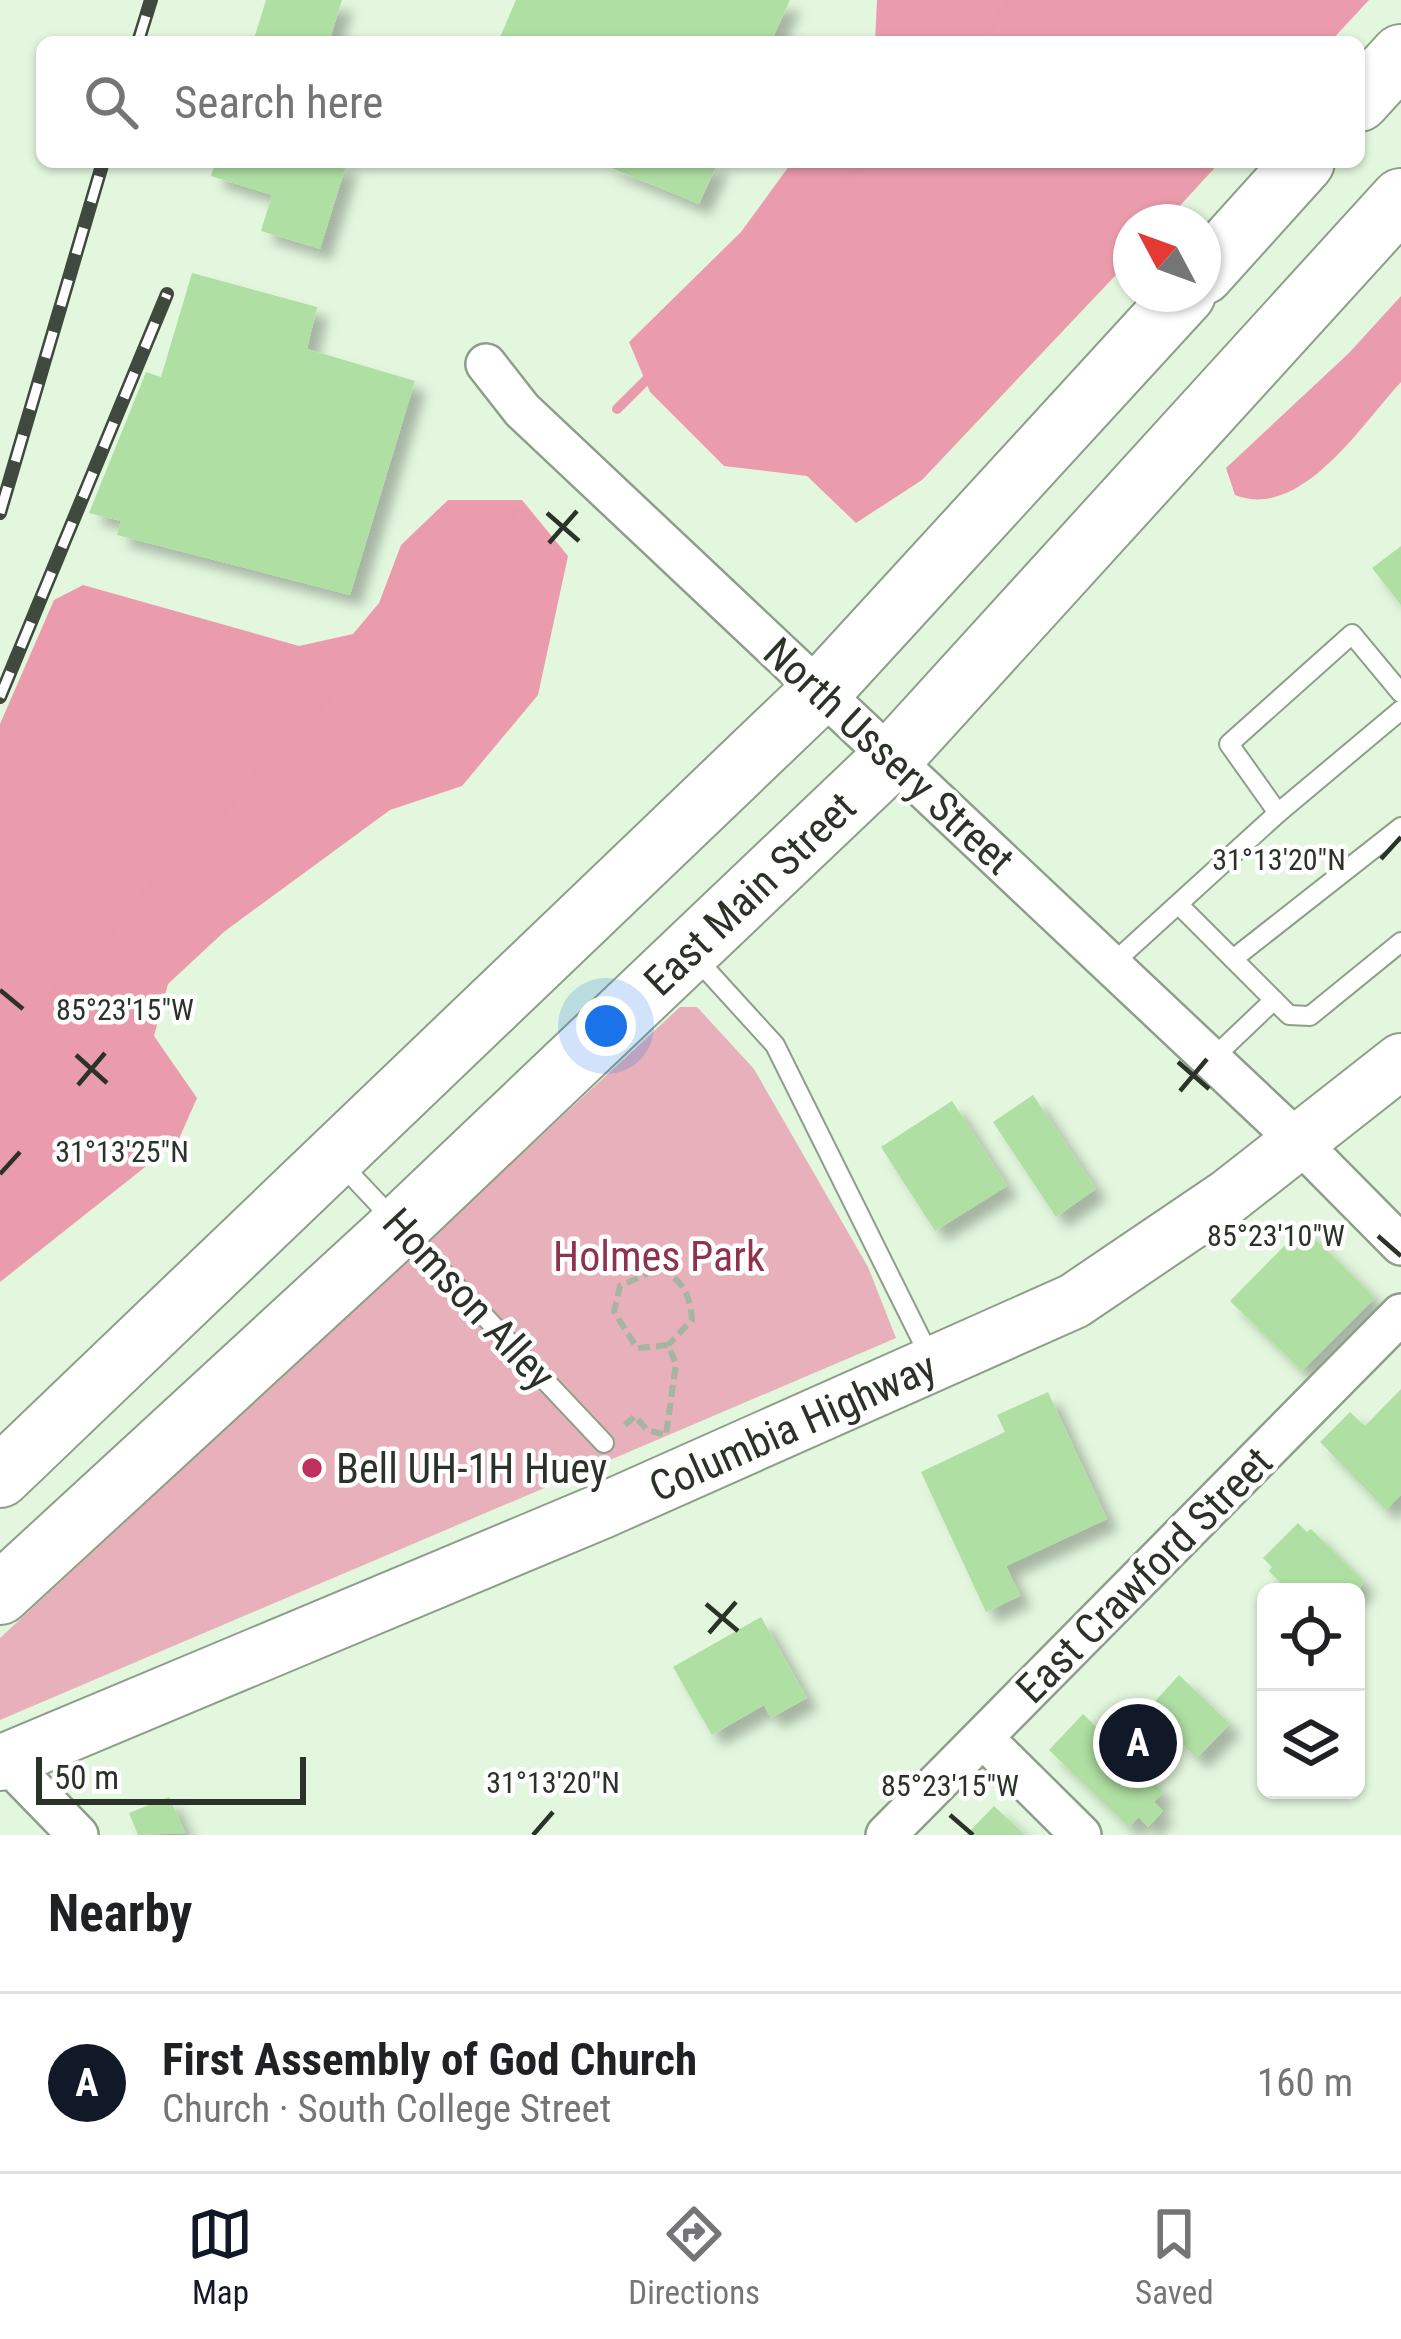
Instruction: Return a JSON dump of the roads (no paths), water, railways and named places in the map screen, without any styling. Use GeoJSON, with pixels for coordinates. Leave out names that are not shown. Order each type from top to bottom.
{"type":"FeatureCollection","features":[{"type":"Feature","properties":{"kind":"main road"},"geometry":{"type":"LineString","coordinates":[[1365,94],[1401,55]]}},
{"type":"Feature","properties":{"kind":"main road"},"geometry":{"type":"LineString","coordinates":[[1221,254],[1299,168]]}},
{"type":"Feature","properties":{"kind":"main road","name":"East Main Street"},"geometry":{"type":"LineString","coordinates":[[0,1594],[400,1226],[892,758],[1401,199]]}},
{"type":"Feature","properties":{"kind":"main road"},"geometry":{"type":"LineString","coordinates":[[0,1477],[820,692],[1168,312]]}},
{"type":"Feature","properties":{"kind":"main road","name":"Columbia Highway"},"geometry":{"type":"LineString","coordinates":[[3,1762],[935,1366],[1074,1301],[1155,1250],[1401,1061]]}},
{"type":"Feature","properties":{"kind":"street","name":"North Ussery Street"},"geometry":{"type":"LineString","coordinates":[[486,364],[522,410],[1212,1059],[1401,1245]]}},
{"type":"Feature","properties":{"kind":"street","name":"East Crawford Street"},"geometry":{"type":"LineString","coordinates":[[886,1835],[1401,1314]]}},
{"type":"Feature","properties":{"kind":"street"},"geometry":{"type":"LineString","coordinates":[[983,1738],[1081,1835]]}},
{"type":"Feature","properties":{"kind":"street"},"geometry":{"type":"LineString","coordinates":[[3,1762],[77,1835]]}},
{"type":"Feature","properties":{"kind":"lane"},"geometry":{"type":"LineString","coordinates":[[1278,813],[1229,745],[1352,634],[1401,693]]}},
{"type":"Feature","properties":{"kind":"lane"},"geometry":{"type":"LineString","coordinates":[[1111,964],[1401,710]]}},
{"type":"Feature","properties":{"kind":"lane"},"geometry":{"type":"LineString","coordinates":[[1233,959],[1401,827]]}},
{"type":"Feature","properties":{"kind":"lane"},"geometry":{"type":"LineString","coordinates":[[1179,904],[1289,1015],[1310,1016],[1401,942]]}},
{"type":"Feature","properties":{"kind":"lane"},"geometry":{"type":"LineString","coordinates":[[689,951],[776,1046],[935,1366]]}},
{"type":"Feature","properties":{"kind":"lane"},"geometry":{"type":"LineString","coordinates":[[1212,1059],[1274,1000]]}},
{"type":"Feature","properties":{"kind":"lane","name":"Homson Alley"},"geometry":{"type":"LineString","coordinates":[[333,1156],[604,1443]]}},
{"type":"Feature","properties":{"kind":"waterway"},"geometry":{"type":"LineString","coordinates":[[982,36],[1014,0]]}},
{"type":"Feature","properties":{"kind":"waterway"},"geometry":{"type":"LineString","coordinates":[[617,409],[860,168]]}},
{"type":"Feature","properties":{"kind":"waterway"},"geometry":{"type":"LineString","coordinates":[[0,1051],[355,668],[514,512]]}},
{"type":"Feature","properties":{"kind":"railway"},"geometry":{"type":"LineString","coordinates":[[140,36],[151,0]]}},
{"type":"Feature","properties":{"kind":"railway"},"geometry":{"type":"LineString","coordinates":[[0,513],[101,168]]}},
{"type":"Feature","properties":{"kind":"railway"},"geometry":{"type":"LineString","coordinates":[[0,697],[167,294]]}},
{"type":"Feature","properties":{"kind":"place","name":"Bell UH-1H Huey"},"geometry":{"type":"Point","coordinates":[312,1468]}},
{"type":"Feature","properties":{"kind":"place","name":"First Assembly of God Church"},"geometry":{"type":"Point","coordinates":[1138,1743]}},
{"type":"Feature","properties":{"kind":"park label","name":"Holmes Park"},"geometry":{"type":"Point","coordinates":[659,1256]}}]}
